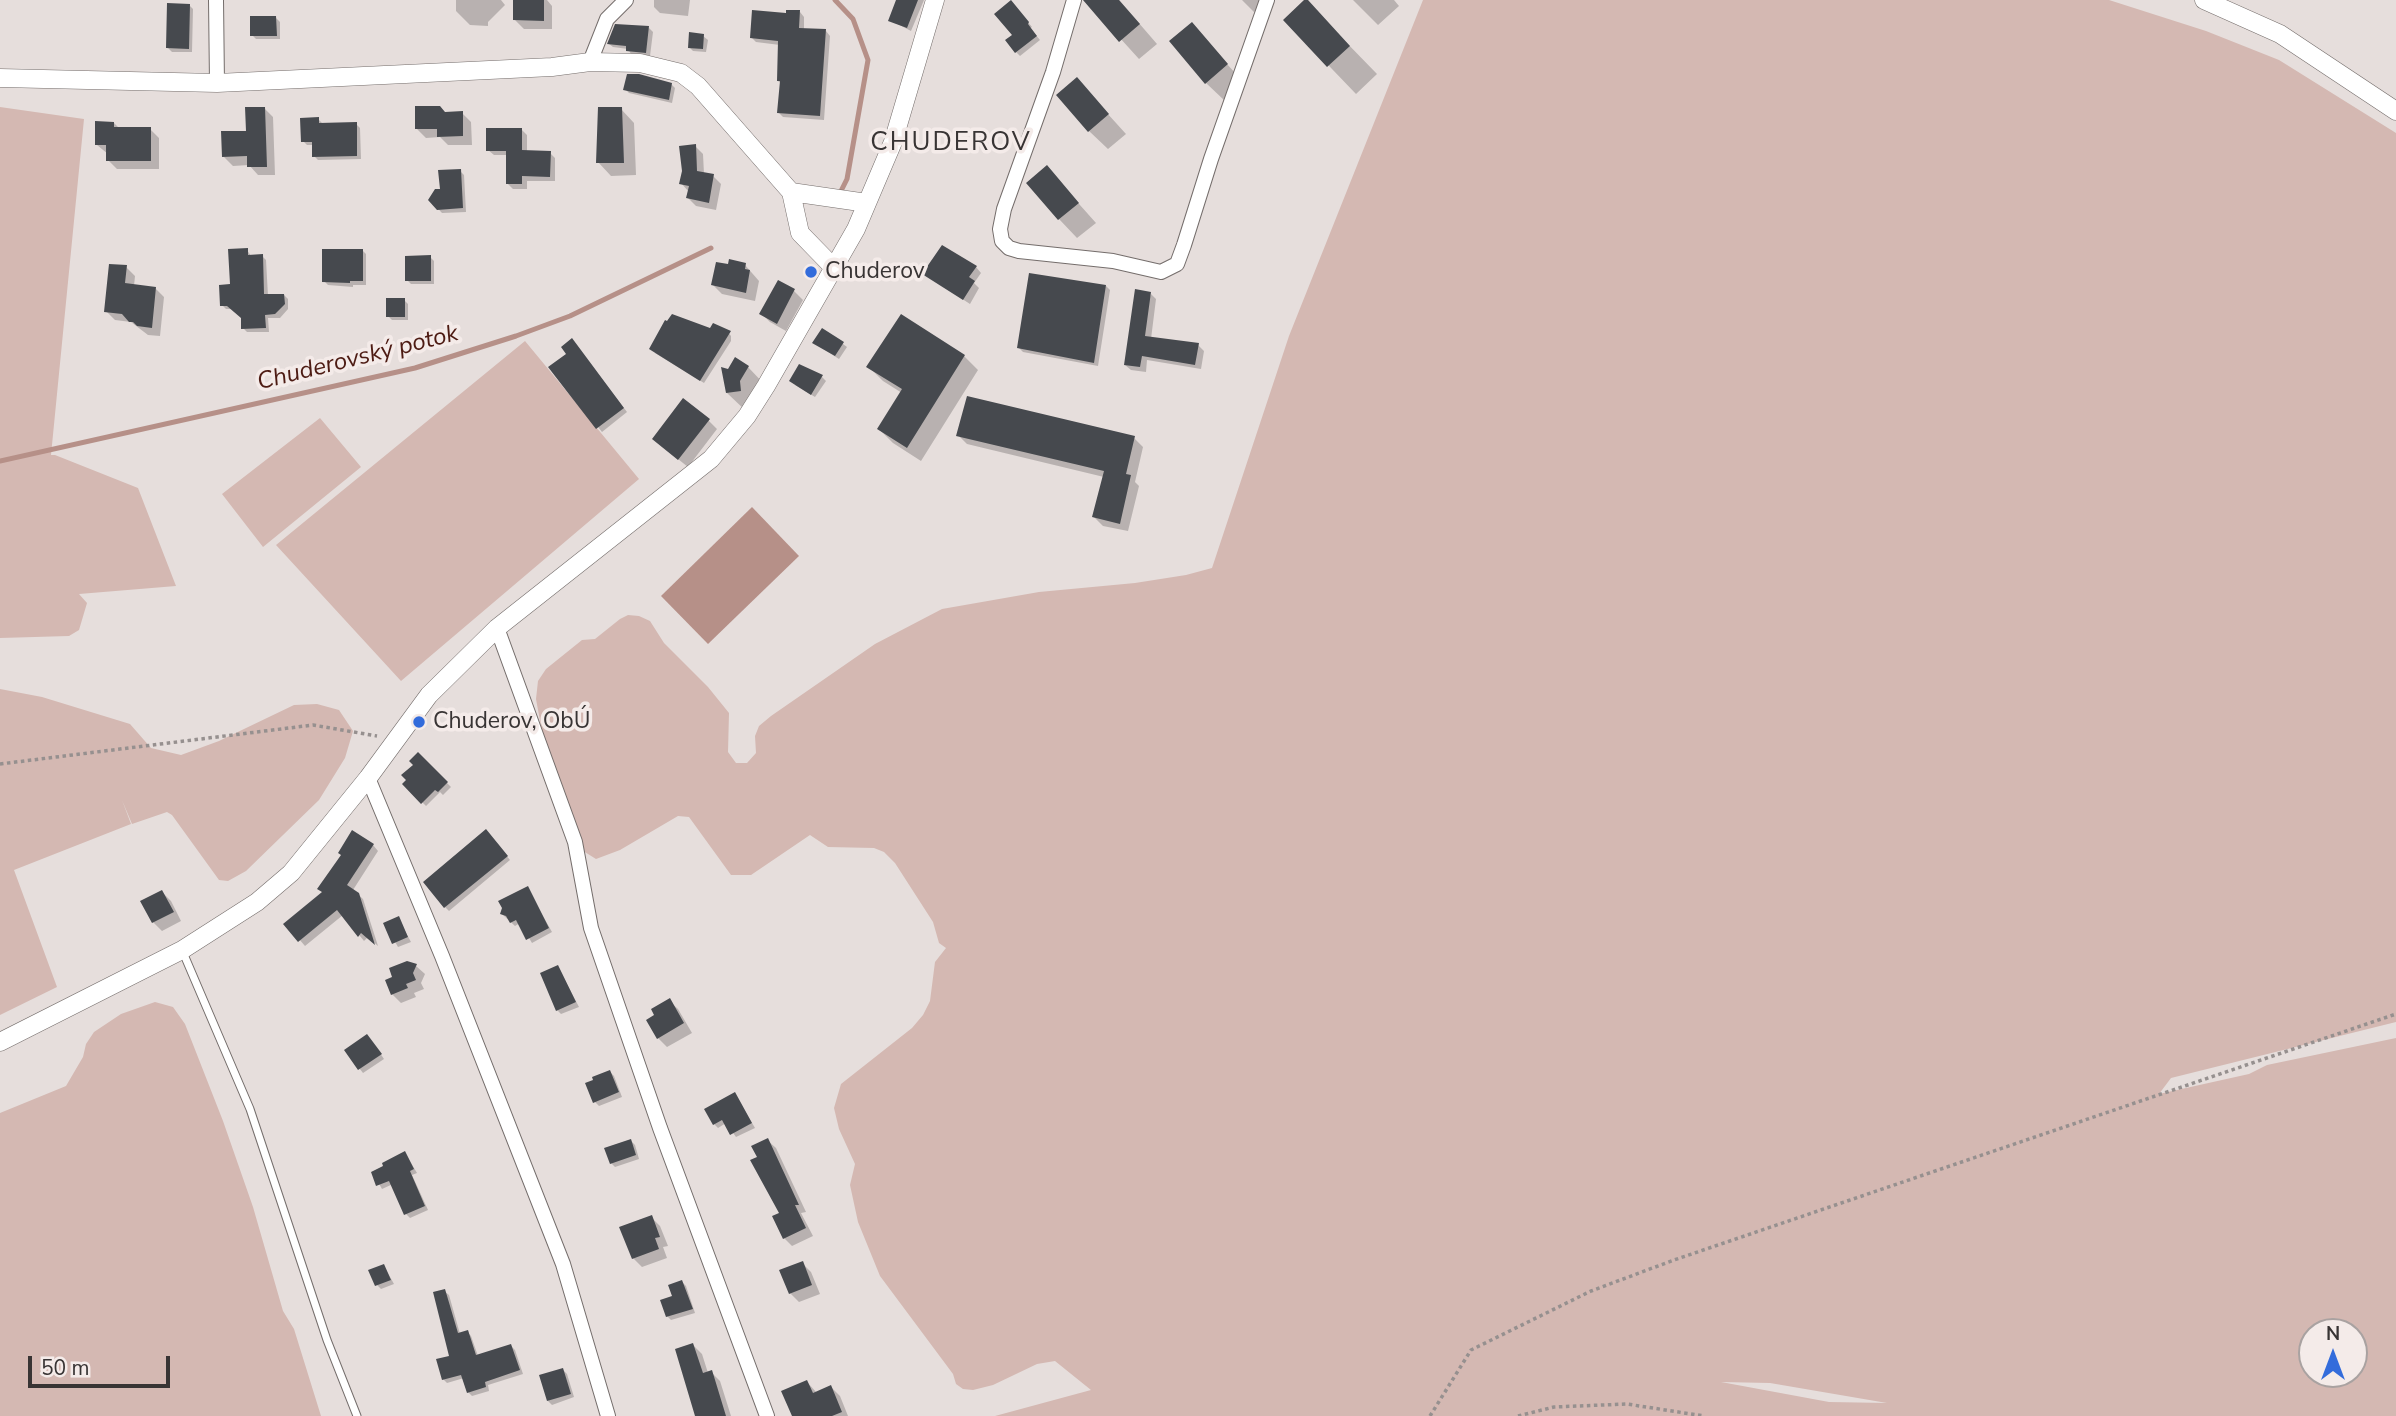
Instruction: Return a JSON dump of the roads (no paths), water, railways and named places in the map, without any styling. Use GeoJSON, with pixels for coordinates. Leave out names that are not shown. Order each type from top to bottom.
{"type":"FeatureCollection","features":[{"type":"Feature","properties":{"kind":"street"},"geometry":{"type":"LineString","coordinates":[[216,0],[217,83]]}},
{"type":"Feature","properties":{"kind":"street"},"geometry":{"type":"LineString","coordinates":[[590,62],[607,19],[626,0]]}},
{"type":"Feature","properties":{"kind":"street"},"geometry":{"type":"LineString","coordinates":[[0,1042],[182,950],[257,902],[291,873],[368,778],[429,695],[497,628],[711,459],[747,416],[856,229],[858,201],[893,142],[935,0]]}},
{"type":"Feature","properties":{"kind":"street"},"geometry":{"type":"LineString","coordinates":[[1074,0],[1053,72],[1003,209],[1000,229],[1002,241],[1009,248],[1018,251],[1113,261],[1161,272],[1177,264],[1267,0]]}},
{"type":"Feature","properties":{"kind":"street"},"geometry":{"type":"LineString","coordinates":[[2204,0],[2280,34],[2396,111]]}},
{"type":"Feature","properties":{"kind":"street"},"geometry":{"type":"LineString","coordinates":[[0,78],[217,83],[552,67],[590,62],[640,63],[681,73],[698,86],[791,192],[800,233],[835,269]]}},
{"type":"Feature","properties":{"kind":"street"},"geometry":{"type":"LineString","coordinates":[[791,192],[858,201]]}},
{"type":"Feature","properties":{"kind":"street"},"geometry":{"type":"LineString","coordinates":[[497,628],[575,842],[592,928],[660,1128],[767,1416]]}},
{"type":"Feature","properties":{"kind":"street"},"geometry":{"type":"LineString","coordinates":[[368,778],[442,956],[563,1264],[608,1416]]}},
{"type":"Feature","properties":{"kind":"lane"},"geometry":{"type":"LineString","coordinates":[[182,950],[250,1109],[327,1340],[357,1416]]}},
{"type":"Feature","properties":{"kind":"waterway","name":"Chuderovský potok"},"geometry":{"type":"LineString","coordinates":[[835,0],[853,19],[868,60],[847,179],[841,191]]}},
{"type":"Feature","properties":{"kind":"waterway","name":"Chuderovský potok"},"geometry":{"type":"LineString","coordinates":[[0,461],[415,368],[570,316],[711,248]]}},
{"type":"Feature","properties":{"kind":"place","name":"Chuderov"},"geometry":{"type":"Point","coordinates":[811,272]}},
{"type":"Feature","properties":{"kind":"place","name":"Chuderov, ObÚ"},"geometry":{"type":"Point","coordinates":[419,722]}},
{"type":"Feature","properties":{"kind":"district","name":"CHUDEROV"},"geometry":{"type":"Point","coordinates":[951,144]}}]}
